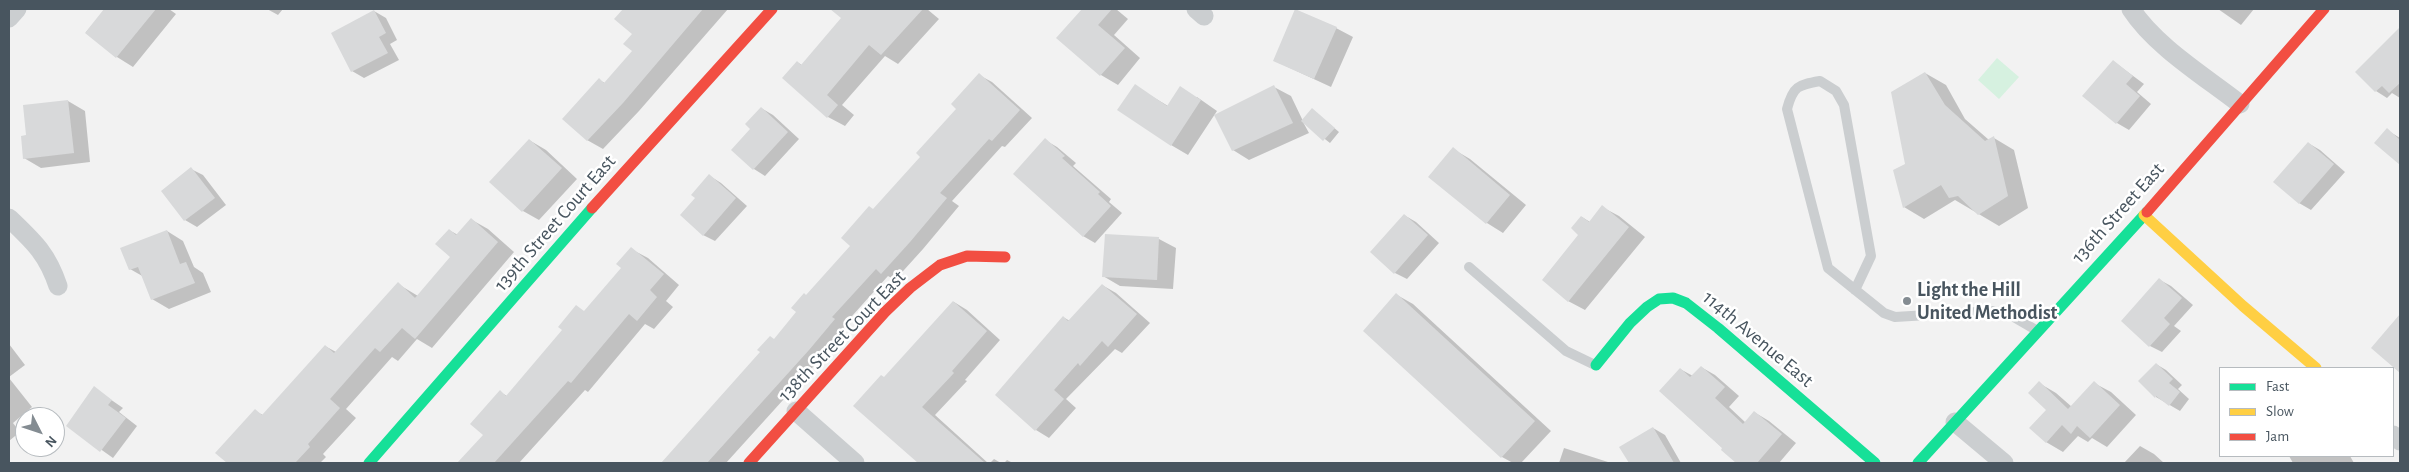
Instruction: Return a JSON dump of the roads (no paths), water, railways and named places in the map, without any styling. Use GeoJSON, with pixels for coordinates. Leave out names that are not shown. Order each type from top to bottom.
{"type":"FeatureCollection","features":[{"type":"Feature","properties":{"kind":"street"},"geometry":{"type":"LineString","coordinates":[[9,18],[17,9]]}},
{"type":"Feature","properties":{"kind":"street","name":"139th Street Court East"},"geometry":{"type":"LineString","coordinates":[[369,463],[608,190],[772,9]]}},
{"type":"Feature","properties":{"kind":"street"},"geometry":{"type":"LineString","coordinates":[[2131,9],[2164,45],[2240,104]]}},
{"type":"Feature","properties":{"kind":"street","name":"136th Street East"},"geometry":{"type":"LineString","coordinates":[[1918,463],[2144,215],[2324,9]]}},
{"type":"Feature","properties":{"kind":"street"},"geometry":{"type":"LineString","coordinates":[[2144,215],[2243,306],[2315,367]]}},
{"type":"Feature","properties":{"kind":"street"},"geometry":{"type":"LineString","coordinates":[[9,218],[38,247],[51,264],[58,286]]}},
{"type":"Feature","properties":{"kind":"street","name":"138th Street Court East"},"geometry":{"type":"LineString","coordinates":[[749,463],[885,312],[910,288],[940,265],[967,256],[1006,257]]}},
{"type":"Feature","properties":{"kind":"street","name":"114th Avenue East"},"geometry":{"type":"LineString","coordinates":[[1596,365],[1630,323],[1647,307],[1659,299],[1673,298],[1686,303],[1718,328],[1875,463]]}},
{"type":"Feature","properties":{"kind":"street"},"geometry":{"type":"LineString","coordinates":[[796,411],[855,463]]}},
{"type":"Feature","properties":{"kind":"street"},"geometry":{"type":"LineString","coordinates":[[1956,422],[2004,463]]}},
{"type":"Feature","properties":{"kind":"lane"},"geometry":{"type":"LineString","coordinates":[[1855,290],[1871,256],[1844,105],[1836,91],[1820,81],[1800,84],[1791,94],[1787,109],[1828,268],[1855,290],[1884,313],[1895,317],[1993,311],[2012,316],[2038,331]]}},
{"type":"Feature","properties":{"kind":"lane"},"geometry":{"type":"LineString","coordinates":[[1468,267],[1566,351],[1596,365]]}},
{"type":"Feature","properties":{"kind":"place","name":"Light the Hill United Methodist"},"geometry":{"type":"Point","coordinates":[1907,301]}}]}
